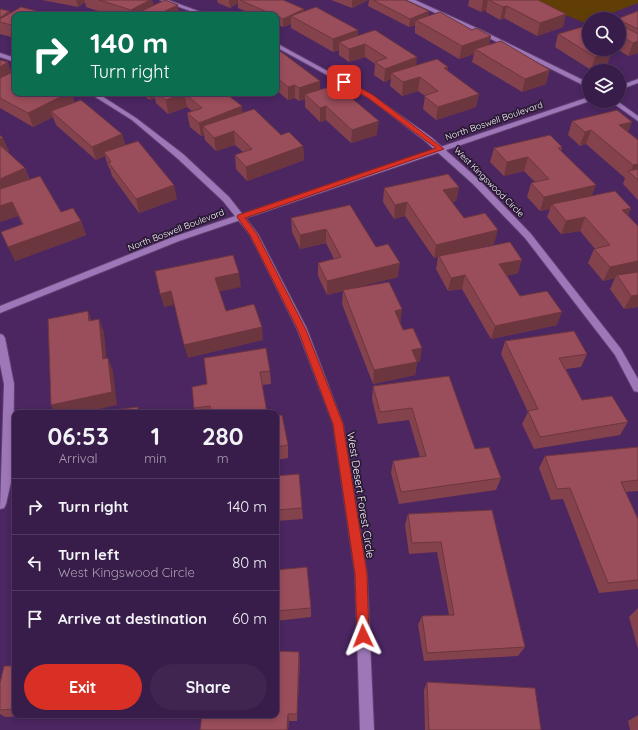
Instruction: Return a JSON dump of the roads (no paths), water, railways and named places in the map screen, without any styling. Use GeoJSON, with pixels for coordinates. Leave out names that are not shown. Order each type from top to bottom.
{"type":"FeatureCollection","features":[{"type":"Feature","properties":{"kind":"street"},"geometry":{"type":"LineString","coordinates":[[163,0],[197,12]]}},
{"type":"Feature","properties":{"kind":"street"},"geometry":{"type":"LineString","coordinates":[[410,0],[479,31],[582,82]]}},
{"type":"Feature","properties":{"kind":"street","name":"West Kingswood Circle"},"geometry":{"type":"LineString","coordinates":[[279,47],[371,96],[441,149],[476,182],[528,236],[618,352],[638,388]]}},
{"type":"Feature","properties":{"kind":"street"},"geometry":{"type":"LineString","coordinates":[[0,55],[12,59]]}},
{"type":"Feature","properties":{"kind":"street"},"geometry":{"type":"LineString","coordinates":[[626,85],[638,81]]}},
{"type":"Feature","properties":{"kind":"street","name":"West Desert Forest Circle"},"geometry":{"type":"LineString","coordinates":[[97,96],[134,119],[180,156],[226,199],[254,234],[302,330],[338,424],[361,574],[367,730]]}},
{"type":"Feature","properties":{"kind":"street","name":"North Boswell Boulevard"},"geometry":{"type":"LineString","coordinates":[[0,310],[176,239],[582,101]]}},
{"type":"Feature","properties":{"kind":"street"},"geometry":{"type":"LineString","coordinates":[[623,108],[638,119]]}},
{"type":"Feature","properties":{"kind":"street"},"geometry":{"type":"LineString","coordinates":[[0,338],[9,384],[7,473],[0,504]]}}]}
